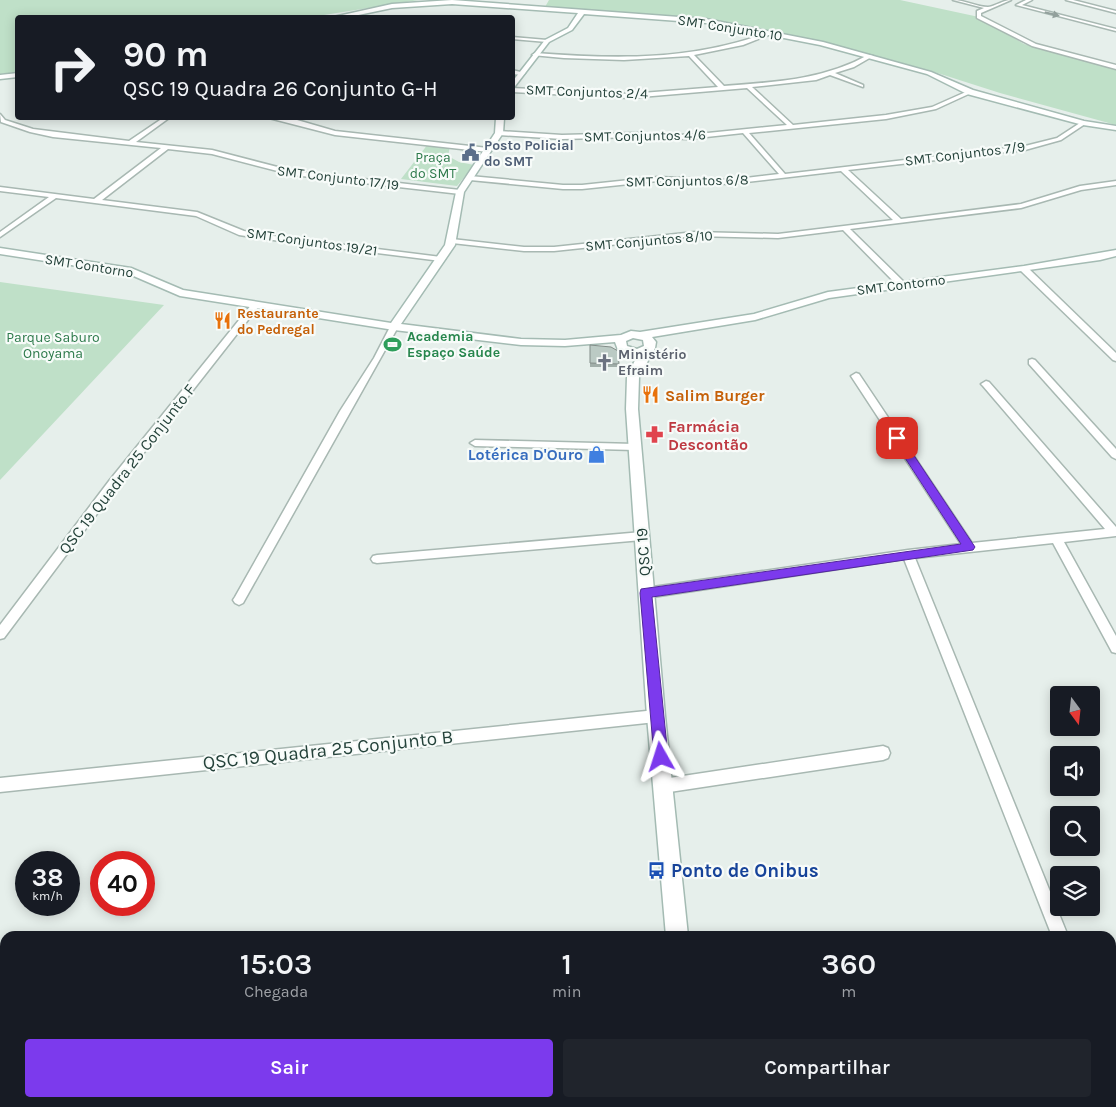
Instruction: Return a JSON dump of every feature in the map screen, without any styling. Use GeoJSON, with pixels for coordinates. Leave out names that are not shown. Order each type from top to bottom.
{"type":"FeatureCollection","features":[{"type":"Feature","properties":{"kind":"street"},"geometry":{"type":"LineString","coordinates":[[538,8],[545,0]]}},
{"type":"Feature","properties":{"kind":"street"},"geometry":{"type":"LineString","coordinates":[[955,0],[988,8]]}},
{"type":"Feature","properties":{"kind":"street"},"geometry":{"type":"LineString","coordinates":[[1005,0],[979,12],[978,17],[1028,42],[1116,67]]}},
{"type":"Feature","properties":{"kind":"street"},"geometry":{"type":"LineString","coordinates":[[1027,0],[1018,5],[1116,30]]}},
{"type":"Feature","properties":{"kind":"street"},"geometry":{"type":"LineString","coordinates":[[1068,0],[1116,10]]}},
{"type":"Feature","properties":{"kind":"street"},"geometry":{"type":"LineString","coordinates":[[1081,0],[1116,10]]}},
{"type":"Feature","properties":{"kind":"street","name":"SMT Conjunto 10"},"geometry":{"type":"LineString","coordinates":[[343,15],[392,6],[472,3],[706,21],[822,43],[929,73],[970,92],[1083,123],[1116,128]]}},
{"type":"Feature","properties":{"kind":"street"},"geometry":{"type":"LineString","coordinates":[[515,84],[547,41],[570,29],[583,12]]}},
{"type":"Feature","properties":{"kind":"street"},"geometry":{"type":"LineString","coordinates":[[535,55],[603,59],[690,54],[735,47],[769,34]]}},
{"type":"Feature","properties":{"kind":"street"},"geometry":{"type":"LineString","coordinates":[[515,38],[547,41]]}},
{"type":"Feature","properties":{"kind":"street"},"geometry":{"type":"LineString","coordinates":[[690,54],[722,88],[796,81],[832,74],[870,56]]}},
{"type":"Feature","properties":{"kind":"street"},"geometry":{"type":"LineString","coordinates":[[515,72],[522,73]]}},
{"type":"Feature","properties":{"kind":"street"},"geometry":{"type":"LineString","coordinates":[[832,74],[861,86]]}},
{"type":"Feature","properties":{"kind":"street"},"geometry":{"type":"LineString","coordinates":[[0,77],[15,75]]}},
{"type":"Feature","properties":{"kind":"street"},"geometry":{"type":"LineString","coordinates":[[748,86],[791,126]]}},
{"type":"Feature","properties":{"kind":"street","name":"SMT Conjuntos 2/4"},"geometry":{"type":"LineString","coordinates":[[515,89],[566,94],[630,96],[722,88]]}},
{"type":"Feature","properties":{"kind":"street","name":"SMT Conjuntos 4/6"},"geometry":{"type":"LineString","coordinates":[[499,133],[576,138],[636,134],[688,136],[913,112],[934,108],[970,92]]}},
{"type":"Feature","properties":{"kind":"street","name":"SMT Conjunto 17/19"},"geometry":{"type":"LineString","coordinates":[[0,116],[3,121],[41,133],[226,155],[272,170],[293,174],[460,192]]}},
{"type":"Feature","properties":{"kind":"street"},"geometry":{"type":"LineString","coordinates":[[129,144],[163,120]]}},
{"type":"Feature","properties":{"kind":"street"},"geometry":{"type":"LineString","coordinates":[[284,120],[335,133],[488,150]]}},
{"type":"Feature","properties":{"kind":"street"},"geometry":{"type":"LineString","coordinates":[[239,600],[394,327],[452,240],[460,192],[499,133],[500,120]]}},
{"type":"Feature","properties":{"kind":"street","name":"SMT Conjuntos 7/9"},"geometry":{"type":"LineString","coordinates":[[784,176],[1025,148],[1059,139],[1083,123]]}},
{"type":"Feature","properties":{"kind":"street"},"geometry":{"type":"LineString","coordinates":[[744,131],[784,176]]}},
{"type":"Feature","properties":{"kind":"street"},"geometry":{"type":"LineString","coordinates":[[96,201],[166,148]]}},
{"type":"Feature","properties":{"kind":"street"},"geometry":{"type":"LineString","coordinates":[[842,168],[899,221]]}},
{"type":"Feature","properties":{"kind":"street","name":"SMT Conjuntos 6/8"},"geometry":{"type":"LineString","coordinates":[[470,178],[582,187],[658,179],[728,182],[784,176]]}},
{"type":"Feature","properties":{"kind":"street","name":"SMT Conjuntos 8/10"},"geometry":{"type":"LineString","coordinates":[[452,240],[524,249],[554,249],[695,234],[772,237],[1021,206],[1067,191],[1116,183]]}},
{"type":"Feature","properties":{"kind":"street","name":"SMT Conjuntos 19/21"},"geometry":{"type":"LineString","coordinates":[[0,189],[197,214],[242,233],[258,236],[441,259]]}},
{"type":"Feature","properties":{"kind":"street"},"geometry":{"type":"LineString","coordinates":[[0,235],[55,196]]}},
{"type":"Feature","properties":{"kind":"street"},"geometry":{"type":"LineString","coordinates":[[845,228],[902,285]]}},
{"type":"Feature","properties":{"kind":"street","name":"SMT Contorno"},"geometry":{"type":"LineString","coordinates":[[1,252],[131,272],[180,293],[394,327],[521,342],[590,341],[623,345],[631,334],[640,335],[755,317],[828,295],[1024,269],[1116,253]]}},
{"type":"Feature","properties":{"kind":"street"},"geometry":{"type":"LineString","coordinates":[[1024,269],[1116,358]]}},
{"type":"Feature","properties":{"kind":"street","name":"QSC 19 Quadra 25 Conjunto F"},"geometry":{"type":"LineString","coordinates":[[0,634],[113,484],[255,306]]}},
{"type":"Feature","properties":{"kind":"street","name":"SMT Contorno"},"geometry":{"type":"LineString","coordinates":[[648,346],[673,331],[687,327]]}},
{"type":"Feature","properties":{"kind":"street"},"geometry":{"type":"LineString","coordinates":[[623,345],[637,353],[648,346],[647,338],[640,335]]}},
{"type":"Feature","properties":{"kind":"street","name":"QSC 19"},"geometry":{"type":"LineString","coordinates":[[623,345],[633,377]]}},
{"type":"Feature","properties":{"kind":"street","name":"QSC 19"},"geometry":{"type":"LineString","coordinates":[[648,346],[633,377],[631,393],[656,716],[677,931]]}},
{"type":"Feature","properties":{"kind":"street"},"geometry":{"type":"LineString","coordinates":[[1032,362],[1116,455]]}},
{"type":"Feature","properties":{"kind":"street"},"geometry":{"type":"LineString","coordinates":[[856,376],[969,547]]}},
{"type":"Feature","properties":{"kind":"street"},"geometry":{"type":"LineString","coordinates":[[986,384],[1115,532]]}},
{"type":"Feature","properties":{"kind":"street"},"geometry":{"type":"LineString","coordinates":[[475,443],[635,447]]}},
{"type":"Feature","properties":{"kind":"street"},"geometry":{"type":"LineString","coordinates":[[646,593],[908,554],[1057,540],[1115,532]]}},
{"type":"Feature","properties":{"kind":"street"},"geometry":{"type":"LineString","coordinates":[[377,559],[642,536]]}},
{"type":"Feature","properties":{"kind":"street"},"geometry":{"type":"LineString","coordinates":[[1057,540],[1116,648]]}},
{"type":"Feature","properties":{"kind":"street"},"geometry":{"type":"LineString","coordinates":[[908,554],[1058,931]]}},
{"type":"Feature","properties":{"kind":"street","name":"QSC 19 Quadra 25 Conjunto B"},"geometry":{"type":"LineString","coordinates":[[0,785],[656,716]]}},
{"type":"Feature","properties":{"kind":"street"},"geometry":{"type":"LineString","coordinates":[[663,786],[883,753]]}},
{"type":"Feature","properties":{"kind":"green space"},"geometry":{"type":"Polygon","coordinates":[[[0,0],[419,0],[324,15],[15,15],[15,72],[0,74],[0,0]]]}},
{"type":"Feature","properties":{"kind":"green space"},"geometry":{"type":"Polygon","coordinates":[[[549,0],[900,0],[979,17],[1024,44],[1116,70],[1116,125],[825,42],[725,23],[545,7],[549,0]]]}},
{"type":"Feature","properties":{"kind":"green space","name":"Praça do SMT"},"geometry":{"type":"Polygon","coordinates":[[[428,144],[450,146],[448,156],[459,162],[474,165],[457,186],[401,179],[428,144]]]}},
{"type":"Feature","properties":{"kind":"green space","name":"Parque Saburo Onoyama"},"geometry":{"type":"Polygon","coordinates":[[[0,282],[164,305],[0,480],[0,282]]]}},
{"type":"Feature","properties":{"kind":"building","name":"Ministério Efraim"},"geometry":{"type":"Polygon","coordinates":[[[590,345],[611,347],[618,351],[619,364],[590,363],[590,345]]]}},
{"type":"Feature","properties":{"kind":"place","name":"Posto Policial do SMT"},"geometry":{"type":"Point","coordinates":[470,153]}},
{"type":"Feature","properties":{"kind":"place","name":"Restaurante do Pedregal"},"geometry":{"type":"Point","coordinates":[223,321]}},
{"type":"Feature","properties":{"kind":"place","name":"Academia Espaço Saúde"},"geometry":{"type":"Point","coordinates":[393,344]}},
{"type":"Feature","properties":{"kind":"place","name":"Ministério Efraim"},"geometry":{"type":"Point","coordinates":[604,362]}},
{"type":"Feature","properties":{"kind":"place","name":"Salim Burger"},"geometry":{"type":"Point","coordinates":[651,395]}},
{"type":"Feature","properties":{"kind":"place","name":"Farmácia Descontão"},"geometry":{"type":"Point","coordinates":[654,435]}},
{"type":"Feature","properties":{"kind":"place","name":"Lotérica D'Ouro"},"geometry":{"type":"Point","coordinates":[597,454]}},
{"type":"Feature","properties":{"kind":"place","name":"Ponto de Onibus"},"geometry":{"type":"Point","coordinates":[657,871]}},
{"type":"Feature","properties":{"kind":"route"},"geometry":{"type":"LineString","coordinates":[[661,757],[646,593],[908,554],[969,547],[897,438]]}}]}
